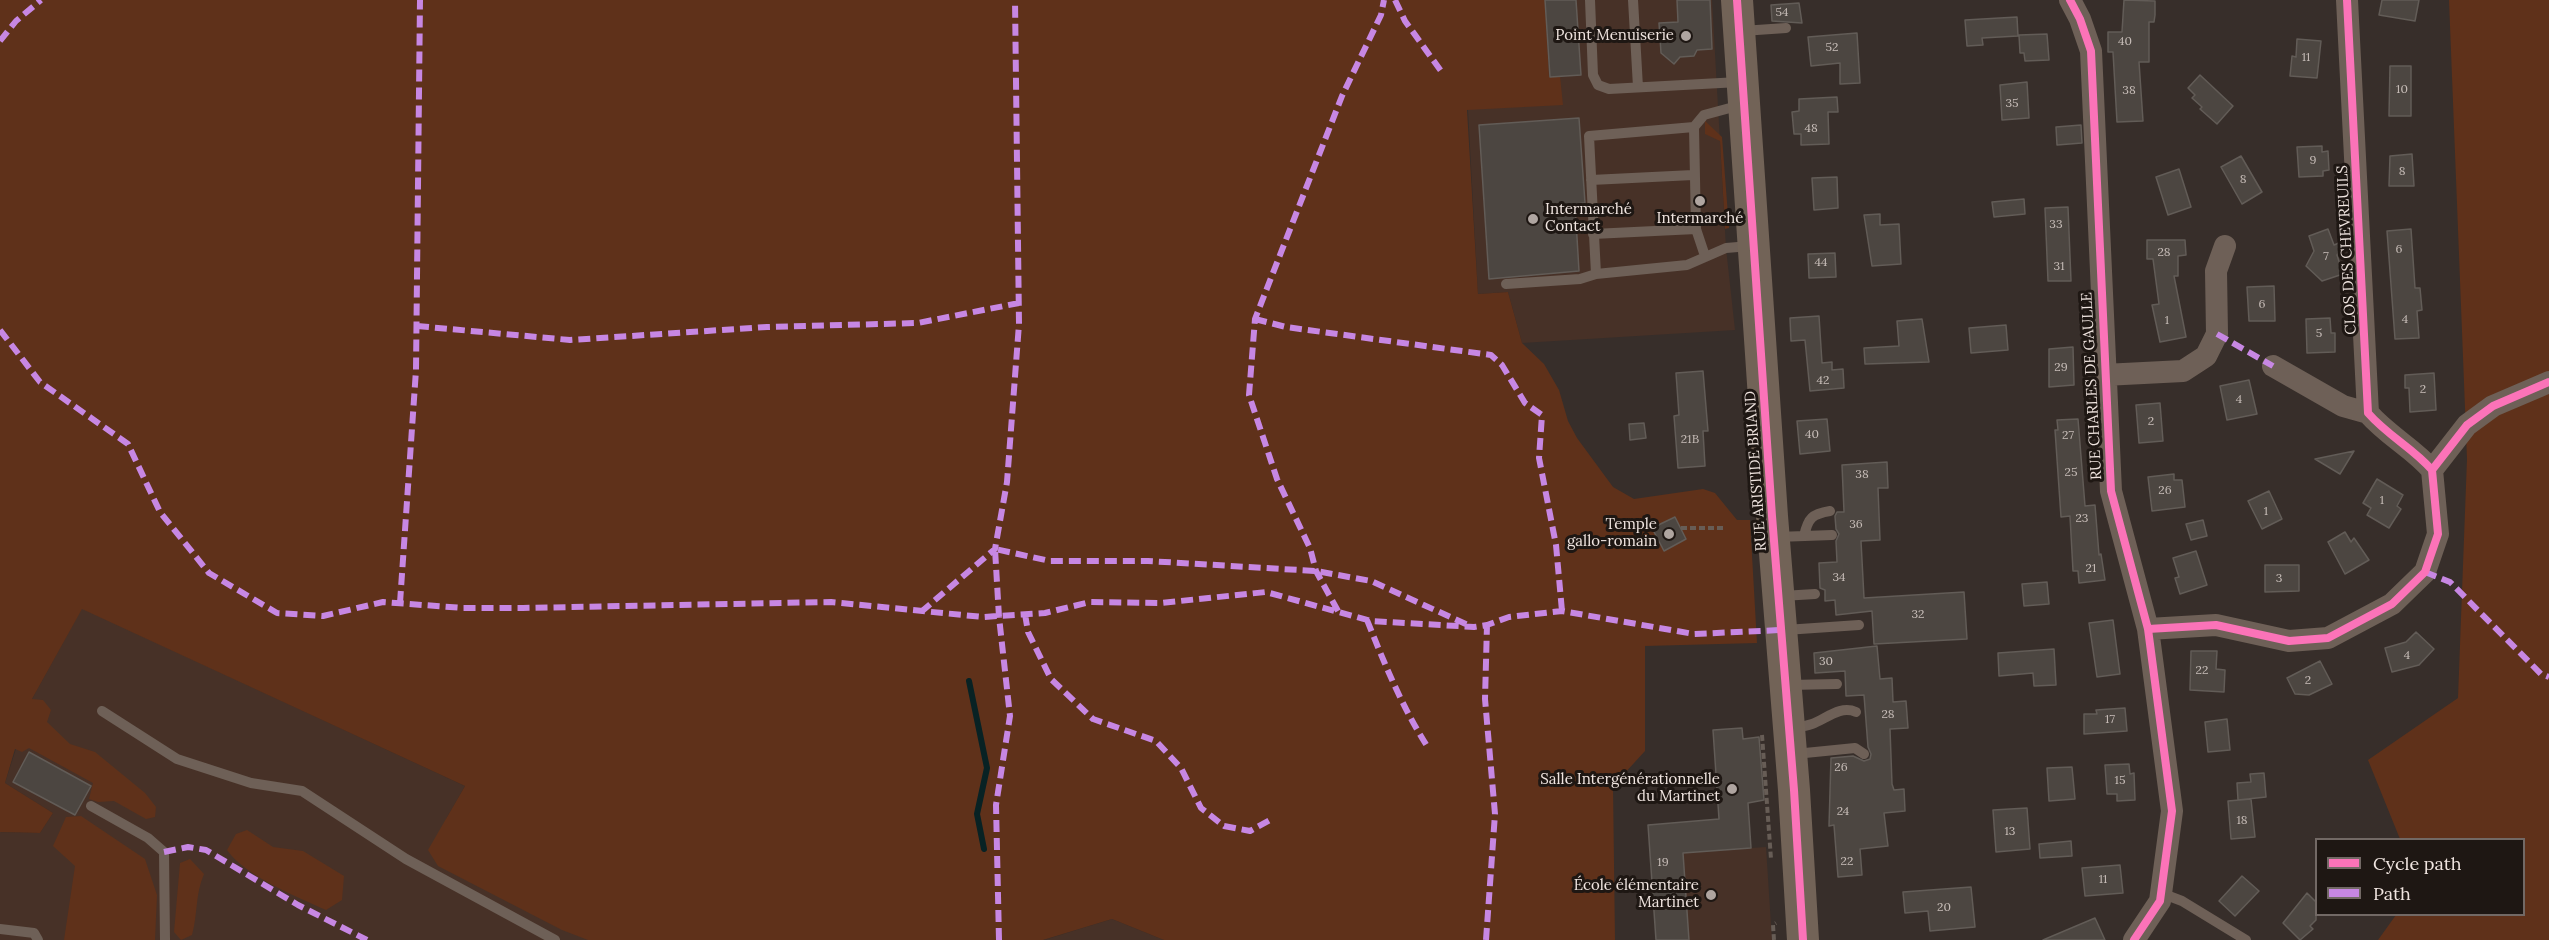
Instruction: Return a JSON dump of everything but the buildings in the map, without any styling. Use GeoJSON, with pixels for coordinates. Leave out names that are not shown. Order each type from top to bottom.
{"type":"FeatureCollection","features":[{"type":"Feature","properties":{"kind":"street","name":"RUE ARISTIDE BRIAND"},"geometry":{"type":"LineString","coordinates":[[1737,0],[1774,537],[1791,742],[1790,932]]}},
{"type":"Feature","properties":{"kind":"street","name":"RUE CHARLES DE GAULLE"},"geometry":{"type":"LineString","coordinates":[[2070,0],[2080,19],[2091,51],[2111,491],[2148,629],[2172,811],[2160,901],[2134,940]]}},
{"type":"Feature","properties":{"kind":"street","name":"CLOS DES CHEVREUILS"},"geometry":{"type":"LineString","coordinates":[[2347,0],[2368,412]]}},
{"type":"Feature","properties":{"kind":"street"},"geometry":{"type":"LineString","coordinates":[[2104,375],[2183,371],[2206,356],[2217,334],[2216,271],[2225,246]]}},
{"type":"Feature","properties":{"kind":"street"},"geometry":{"type":"LineString","coordinates":[[2148,629],[2216,626],[2289,640],[2328,638],[2391,604],[2425,572],[2438,534],[2432,470],[2422,458],[2385,432],[2368,412],[2343,406],[2273,366]]}},
{"type":"Feature","properties":{"kind":"street"},"geometry":{"type":"LineString","coordinates":[[2432,470],[2467,425],[2493,406],[2549,382]]}},
{"type":"Feature","properties":{"kind":"lane"},"geometry":{"type":"LineString","coordinates":[[1590,0],[1593,75],[1598,86],[1609,89],[1638,87],[1743,93]]}},
{"type":"Feature","properties":{"kind":"lane"},"geometry":{"type":"LineString","coordinates":[[1633,0],[1638,87]]}},
{"type":"Feature","properties":{"kind":"lane"},"geometry":{"type":"LineString","coordinates":[[1739,32],[1786,28]]}},
{"type":"Feature","properties":{"kind":"lane"},"geometry":{"type":"LineString","coordinates":[[1705,256],[1696,230],[1693,175],[1694,127],[1704,115],[1730,106],[1743,93]]}},
{"type":"Feature","properties":{"kind":"lane"},"geometry":{"type":"LineString","coordinates":[[1596,274],[1589,136],[1694,127]]}},
{"type":"Feature","properties":{"kind":"lane"},"geometry":{"type":"LineString","coordinates":[[1591,180],[1693,175]]}},
{"type":"Feature","properties":{"kind":"lane"},"geometry":{"type":"LineString","coordinates":[[1593,234],[1696,230]]}},
{"type":"Feature","properties":{"kind":"lane"},"geometry":{"type":"LineString","coordinates":[[1506,284],[1580,279],[1596,274],[1687,265],[1725,248],[1753,245]]}},
{"type":"Feature","properties":{"kind":"lane"},"geometry":{"type":"LineString","coordinates":[[1804,536],[1808,520],[1815,513],[1830,511]]}},
{"type":"Feature","properties":{"kind":"lane"},"geometry":{"type":"LineString","coordinates":[[1774,537],[1832,535]]}},
{"type":"Feature","properties":{"kind":"lane"},"geometry":{"type":"LineString","coordinates":[[1779,596],[1815,594]]}},
{"type":"Feature","properties":{"kind":"lane"},"geometry":{"type":"LineString","coordinates":[[1781,630],[1859,625]]}},
{"type":"Feature","properties":{"kind":"lane"},"geometry":{"type":"LineString","coordinates":[[1786,685],[1837,684]]}},
{"type":"Feature","properties":{"kind":"lane"},"geometry":{"type":"LineString","coordinates":[[1791,742],[1812,724],[1836,712],[1851,710],[1856,712]]}},
{"type":"Feature","properties":{"kind":"lane"},"geometry":{"type":"LineString","coordinates":[[102,711],[177,759],[251,783],[302,791],[406,859],[555,940]]}},
{"type":"Feature","properties":{"kind":"lane"},"geometry":{"type":"LineString","coordinates":[[1791,742],[1855,748],[1864,754]]}},
{"type":"Feature","properties":{"kind":"lane"},"geometry":{"type":"LineString","coordinates":[[91,806],[148,838],[164,852],[165,940]]}},
{"type":"Feature","properties":{"kind":"lane"},"geometry":{"type":"LineString","coordinates":[[2161,893],[2182,901],[2246,940]]}},
{"type":"Feature","properties":{"kind":"lane"},"geometry":{"type":"LineString","coordinates":[[0,929],[34,933],[38,940]]}},
{"type":"Feature","properties":{"kind":"path"},"geometry":{"type":"LineString","coordinates":[[1681,528],[1726,528]]}},
{"type":"Feature","properties":{"kind":"path"},"geometry":{"type":"LineString","coordinates":[[1774,940],[1773,925],[1790,932]]}},
{"type":"Feature","properties":{"kind":"shaded area"},"geometry":{"type":"Polygon","coordinates":[[[0,0],[1545,0],[1549,77],[1560,76],[1563,105],[1467,110],[1478,294],[1508,292],[1522,343],[1544,364],[1559,390],[1568,421],[1577,438],[1613,487],[1634,499],[1703,489],[1715,493],[1737,520],[1750,520],[1757,643],[1645,646],[1645,751],[1613,786],[1615,940],[1164,940],[1112,919],[1043,940],[588,940],[562,930],[438,866],[428,850],[465,786],[82,609],[32,699],[43,700],[51,710],[47,722],[70,744],[95,752],[145,793],[156,807],[155,817],[146,819],[114,801],[98,802],[89,799],[93,783],[29,748],[22,752],[15,749],[5,783],[53,813],[40,833],[0,832],[0,0]]]}},
{"type":"Feature","properties":{"kind":"shaded area"},"geometry":{"type":"Polygon","coordinates":[[[1462,0],[1712,0],[1726,248],[1735,330],[1522,343],[1508,292],[1478,294],[1462,0]]]}},
{"type":"Feature","properties":{"kind":"shaded area"},"geometry":{"type":"Polygon","coordinates":[[[2449,0],[2549,0],[2549,940],[2378,940],[2395,916],[2525,916],[2525,838],[2400,838],[2368,760],[2458,698],[2467,459],[2449,0]]]}},
{"type":"Feature","properties":{"kind":"shaded area"},"geometry":{"type":"Polygon","coordinates":[[[1705,121],[1722,137],[1729,228],[1725,229],[1720,141],[1705,134],[1705,121]]]}},
{"type":"Feature","properties":{"kind":"shaded area"},"geometry":{"type":"Polygon","coordinates":[[[82,608],[465,786],[446,819],[655,940],[0,940],[0,832],[40,833],[53,813],[5,783],[32,699],[82,608]]]}},
{"type":"Feature","properties":{"kind":"shaded area"},"geometry":{"type":"Polygon","coordinates":[[[81,816],[145,859],[157,895],[155,940],[64,940],[75,866],[53,846],[66,817],[81,816]]]}},
{"type":"Feature","properties":{"kind":"shaded area","name":"École élémentaire Martinet"},"geometry":{"type":"Polygon","coordinates":[[[1719,819],[1722,850],[1766,847],[1772,940],[1656,940],[1648,825],[1719,819]]]}},
{"type":"Feature","properties":{"kind":"shaded area"},"geometry":{"type":"Polygon","coordinates":[[[247,830],[273,847],[303,851],[344,876],[342,900],[326,910],[272,885],[246,869],[227,850],[236,834],[247,830]]]}},
{"type":"Feature","properties":{"kind":"shaded area"},"geometry":{"type":"Polygon","coordinates":[[[190,859],[204,874],[199,889],[192,935],[181,940],[174,932],[180,863],[190,859]]]}},
{"type":"Feature","properties":{"kind":"shaded area"},"geometry":{"type":"Polygon","coordinates":[[[1112,919],[1164,940],[1044,940],[1112,919]]]}},
{"type":"Feature","properties":{"kind":"waterway"},"geometry":{"type":"LineString","coordinates":[[969,681],[987,768],[977,814],[984,849]]}},
{"type":"Feature","properties":{"kind":"marked path"},"geometry":{"type":"LineString","coordinates":[[0,41],[16,21],[41,0]]}},
{"type":"Feature","properties":{"kind":"marked path"},"geometry":{"type":"LineString","coordinates":[[400,603],[416,370],[420,0]]}},
{"type":"Feature","properties":{"kind":"marked path"},"geometry":{"type":"LineString","coordinates":[[921,612],[995,549],[1007,482],[1019,324],[1015,0]]}},
{"type":"Feature","properties":{"kind":"marked path"},"geometry":{"type":"LineString","coordinates":[[1338,611],[1316,571],[1310,548],[1277,479],[1249,395],[1255,319],[1342,96],[1381,15],[1384,0]]}},
{"type":"Feature","properties":{"kind":"marked path"},"geometry":{"type":"LineString","coordinates":[[1395,0],[1405,21],[1441,71]]}},
{"type":"Feature","properties":{"kind":"marked path"},"geometry":{"type":"LineString","coordinates":[[417,326],[570,340],[767,327],[918,323],[1019,303]]}},
{"type":"Feature","properties":{"kind":"marked path"},"geometry":{"type":"LineString","coordinates":[[1255,319],[1286,327],[1491,355],[1502,365],[1525,403],[1542,415],[1539,458],[1556,545],[1562,611]]}},
{"type":"Feature","properties":{"kind":"marked path"},"geometry":{"type":"LineString","coordinates":[[0,330],[40,382],[128,444],[160,512],[209,573],[277,613],[323,616],[383,602],[463,608],[831,602],[983,617],[1045,613],[1090,602],[1161,603],[1266,592],[1371,621],[1474,627],[1509,617],[1562,611],[1694,634],[1781,630]]}},
{"type":"Feature","properties":{"kind":"marked path"},"geometry":{"type":"LineString","coordinates":[[2217,334],[2273,366]]}},
{"type":"Feature","properties":{"kind":"marked path"},"geometry":{"type":"LineString","coordinates":[[999,940],[996,805],[1010,716],[999,617],[995,549],[1050,561],[1148,561],[1316,571],[1371,581],[1468,625]]}},
{"type":"Feature","properties":{"kind":"marked path"},"geometry":{"type":"LineString","coordinates":[[2425,572],[2450,582],[2541,674],[2549,677]]}},
{"type":"Feature","properties":{"kind":"marked path"},"geometry":{"type":"LineString","coordinates":[[1025,614],[1028,632],[1051,679],[1093,719],[1156,741],[1181,768],[1201,808],[1224,826],[1250,831],[1272,819]]}},
{"type":"Feature","properties":{"kind":"marked path"},"geometry":{"type":"LineString","coordinates":[[1367,620],[1403,702],[1429,749]]}},
{"type":"Feature","properties":{"kind":"marked path"},"geometry":{"type":"LineString","coordinates":[[1486,940],[1495,814],[1485,699],[1487,625]]}},
{"type":"Feature","properties":{"kind":"marked path"},"geometry":{"type":"LineString","coordinates":[[164,852],[188,847],[206,850],[298,905],[367,940]]}},
{"type":"Feature","properties":{"kind":"cycle path"},"geometry":{"type":"LineString","coordinates":[[1737,0],[1803,940]]}},
{"type":"Feature","properties":{"kind":"cycle path"},"geometry":{"type":"LineString","coordinates":[[2070,0],[2080,19],[2091,51],[2111,491],[2148,629],[2172,811],[2160,901],[2134,940]]}},
{"type":"Feature","properties":{"kind":"cycle path"},"geometry":{"type":"LineString","coordinates":[[2347,0],[2368,413],[2432,470]]}},
{"type":"Feature","properties":{"kind":"cycle path"},"geometry":{"type":"LineString","coordinates":[[2148,629],[2216,625],[2289,641],[2328,638],[2392,604],[2425,572],[2438,534],[2432,470],[2467,425],[2493,406],[2549,382]]}},
{"type":"Feature","properties":{"kind":"place","name":"Point Menuiserie"},"geometry":{"type":"Point","coordinates":[1686,36]}},
{"type":"Feature","properties":{"kind":"place","name":"Intermarché"},"geometry":{"type":"Point","coordinates":[1700,201]}},
{"type":"Feature","properties":{"kind":"place","name":"Intermarché Contact"},"geometry":{"type":"Point","coordinates":[1533,219]}},
{"type":"Feature","properties":{"kind":"place","name":"Temple gallo-romain"},"geometry":{"type":"Point","coordinates":[1669,534]}},
{"type":"Feature","properties":{"kind":"place","name":"Salle Intergénérationnelle du Martinet"},"geometry":{"type":"Point","coordinates":[1732,789]}},
{"type":"Feature","properties":{"kind":"place","name":"École élémentaire Martinet"},"geometry":{"type":"Point","coordinates":[1711,895]}}]}
